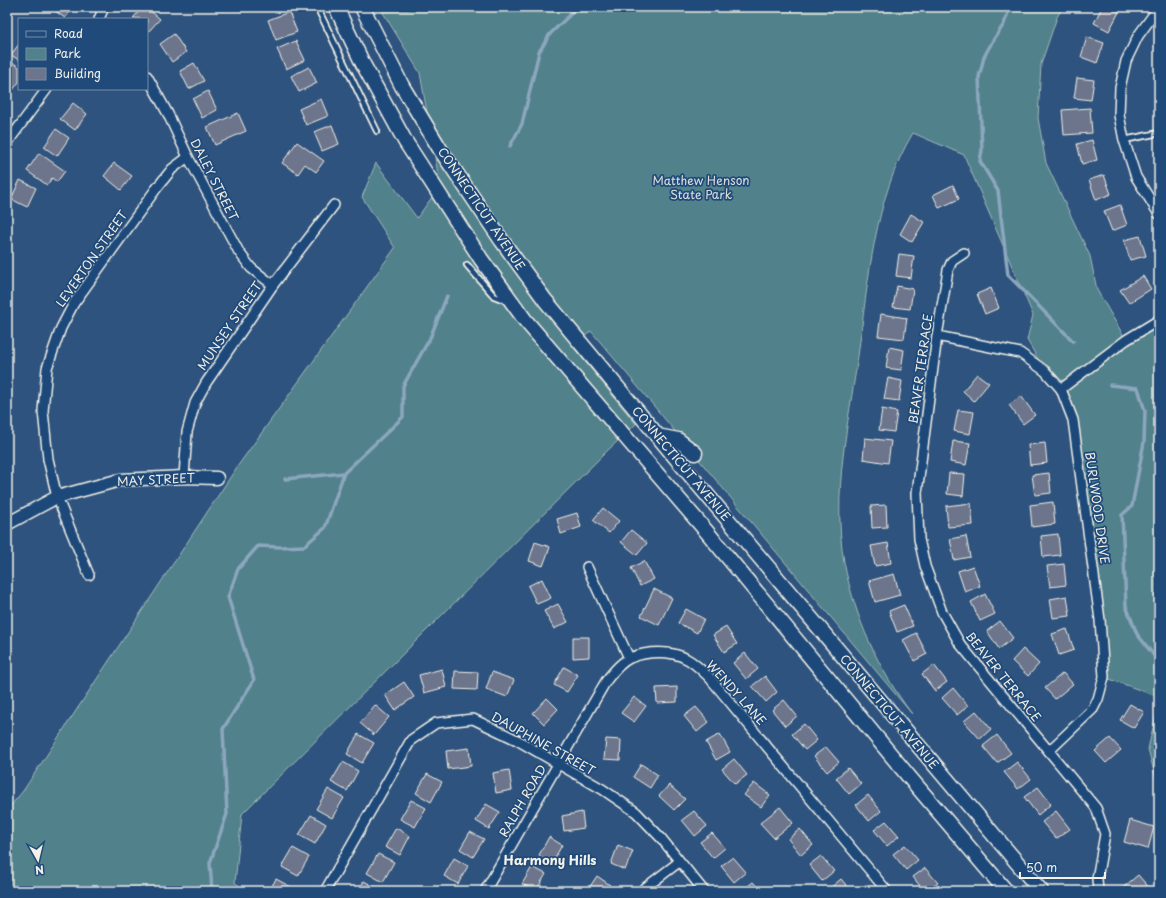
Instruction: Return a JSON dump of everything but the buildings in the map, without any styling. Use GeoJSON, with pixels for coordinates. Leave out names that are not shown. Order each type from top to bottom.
{"type":"FeatureCollection","features":[{"type":"Feature","properties":{"kind":"main road","name":"CONNECTICUT AVENUE"},"geometry":{"type":"LineString","coordinates":[[336,7],[364,64],[405,141],[481,259],[525,320],[706,532],[915,784],[1006,891]]}},
{"type":"Feature","properties":{"kind":"main road","name":"CONNECTICUT AVENUE"},"geometry":{"type":"LineString","coordinates":[[362,7],[402,86],[437,143],[502,241],[545,300],[657,436],[1041,891]]}},
{"type":"Feature","properties":{"kind":"main road"},"geometry":{"type":"LineString","coordinates":[[657,436],[678,440],[695,453]]}},
{"type":"Feature","properties":{"kind":"main road"},"geometry":{"type":"LineString","coordinates":[[706,532],[725,517]]}},
{"type":"Feature","properties":{"kind":"street"},"geometry":{"type":"LineString","coordinates":[[98,18],[104,7]]}},
{"type":"Feature","properties":{"kind":"street"},"geometry":{"type":"LineString","coordinates":[[1159,7],[1138,36],[1126,61],[1120,88],[1120,115],[1124,140],[1136,177],[1159,214]]}},
{"type":"Feature","properties":{"kind":"street","name":"DALEY STREET"},"geometry":{"type":"LineString","coordinates":[[148,78],[168,114],[188,157],[239,252],[251,268],[273,285]]}},
{"type":"Feature","properties":{"kind":"street"},"geometry":{"type":"LineString","coordinates":[[7,144],[10,132],[46,90]]}},
{"type":"Feature","properties":{"kind":"street","name":"LEVERTON STREET"},"geometry":{"type":"LineString","coordinates":[[89,575],[58,497],[48,459],[43,411],[47,368],[61,328],[74,303],[156,189],[172,169],[188,157]]}},
{"type":"Feature","properties":{"kind":"street","name":"MUNSEY STREET"},"geometry":{"type":"LineString","coordinates":[[184,477],[187,432],[195,403],[206,383],[273,285],[334,205]]}},
{"type":"Feature","properties":{"kind":"street","name":"BEAVER TERRACE"},"geometry":{"type":"LineString","coordinates":[[964,252],[952,261],[948,270],[937,336],[917,493],[919,539],[925,566],[942,612],[960,644],[1096,808],[1105,834],[1098,879],[1098,891]]}},
{"type":"Feature","properties":{"kind":"street"},"geometry":{"type":"LineString","coordinates":[[1061,389],[1126,340],[1159,320]]}},
{"type":"Feature","properties":{"kind":"street","name":"BURLWOOD DRIVE"},"geometry":{"type":"LineString","coordinates":[[937,336],[1020,352],[1045,371],[1061,389],[1072,420],[1100,620],[1104,676],[1098,699],[1093,709],[1049,751]]}},
{"type":"Feature","properties":{"kind":"street","name":"MAY STREET"},"geometry":{"type":"LineString","coordinates":[[7,524],[58,497],[120,480],[184,477],[217,478]]}},
{"type":"Feature","properties":{"kind":"street"},"geometry":{"type":"LineString","coordinates":[[587,567],[629,658]]}},
{"type":"Feature","properties":{"kind":"street","name":"WENDY LANE"},"geometry":{"type":"LineString","coordinates":[[558,765],[606,681],[612,673],[629,658],[648,652],[669,653],[687,659],[709,677],[887,891]]}},
{"type":"Feature","properties":{"kind":"street","name":"DAUPHINE STREET"},"geometry":{"type":"LineString","coordinates":[[325,891],[411,740],[436,723],[473,719],[516,740],[602,790],[636,812],[661,838],[704,891]]}},
{"type":"Feature","properties":{"kind":"street","name":"RALPH ROAD"},"geometry":{"type":"LineString","coordinates":[[484,891],[558,765]]}},
{"type":"Feature","properties":{"kind":"street"},"geometry":{"type":"LineString","coordinates":[[641,891],[679,862]]}},
{"type":"Feature","properties":{"kind":"lane"},"geometry":{"type":"LineString","coordinates":[[317,7],[377,131]]}},
{"type":"Feature","properties":{"kind":"lane"},"geometry":{"type":"LineString","coordinates":[[1124,140],[1159,133]]}},
{"type":"Feature","properties":{"kind":"lane"},"geometry":{"type":"LineString","coordinates":[[467,265],[494,296],[513,304]]}},
{"type":"Feature","properties":{"kind":"green space","name":"Matthew Henson State Park"},"geometry":{"type":"Polygon","coordinates":[[[413,7],[1063,7],[1057,17],[1041,64],[1038,118],[1046,163],[1090,256],[1097,290],[1126,340],[1159,320],[1159,697],[1104,677],[1072,420],[1061,389],[1045,371],[1027,340],[1033,315],[964,155],[913,133],[900,158],[889,185],[881,212],[875,241],[846,433],[840,510],[844,562],[854,603],[861,623],[878,661],[912,714],[591,331],[573,347],[636,424],[607,451],[242,814],[235,883],[249,891],[7,891],[7,810],[23,791],[237,467],[395,248],[362,197],[376,163],[417,218],[440,186],[420,73],[382,11],[408,10],[413,7]]]}},
{"type":"Feature","properties":{"kind":"green space"},"geometry":{"type":"Polygon","coordinates":[[[1159,702],[1159,790],[1148,749],[1159,702]]]}},
{"type":"Feature","properties":{"kind":"waterway"},"geometry":{"type":"LineString","coordinates":[[510,146],[522,124],[539,52],[550,34],[578,7]]}},
{"type":"Feature","properties":{"kind":"waterway"},"geometry":{"type":"LineString","coordinates":[[1010,7],[1004,24],[984,57],[979,77],[982,150],[980,161],[998,191],[1008,275],[1073,341]]}},
{"type":"Feature","properties":{"kind":"waterway"},"geometry":{"type":"LineString","coordinates":[[212,891],[210,863],[227,814],[223,729],[254,680],[228,597],[238,569],[258,546],[304,546],[325,528],[344,473],[403,417],[403,386],[430,338],[447,296]]}},
{"type":"Feature","properties":{"kind":"waterway"},"geometry":{"type":"LineString","coordinates":[[1110,385],[1138,388],[1145,411],[1144,442],[1132,506],[1122,515],[1126,606],[1137,634],[1159,662]]}},
{"type":"Feature","properties":{"kind":"waterway"},"geometry":{"type":"LineString","coordinates":[[285,479],[344,473]]}},
{"type":"Feature","properties":{"kind":"district","name":"Harmony Hills"},"geometry":{"type":"Point","coordinates":[550,860]}}]}
